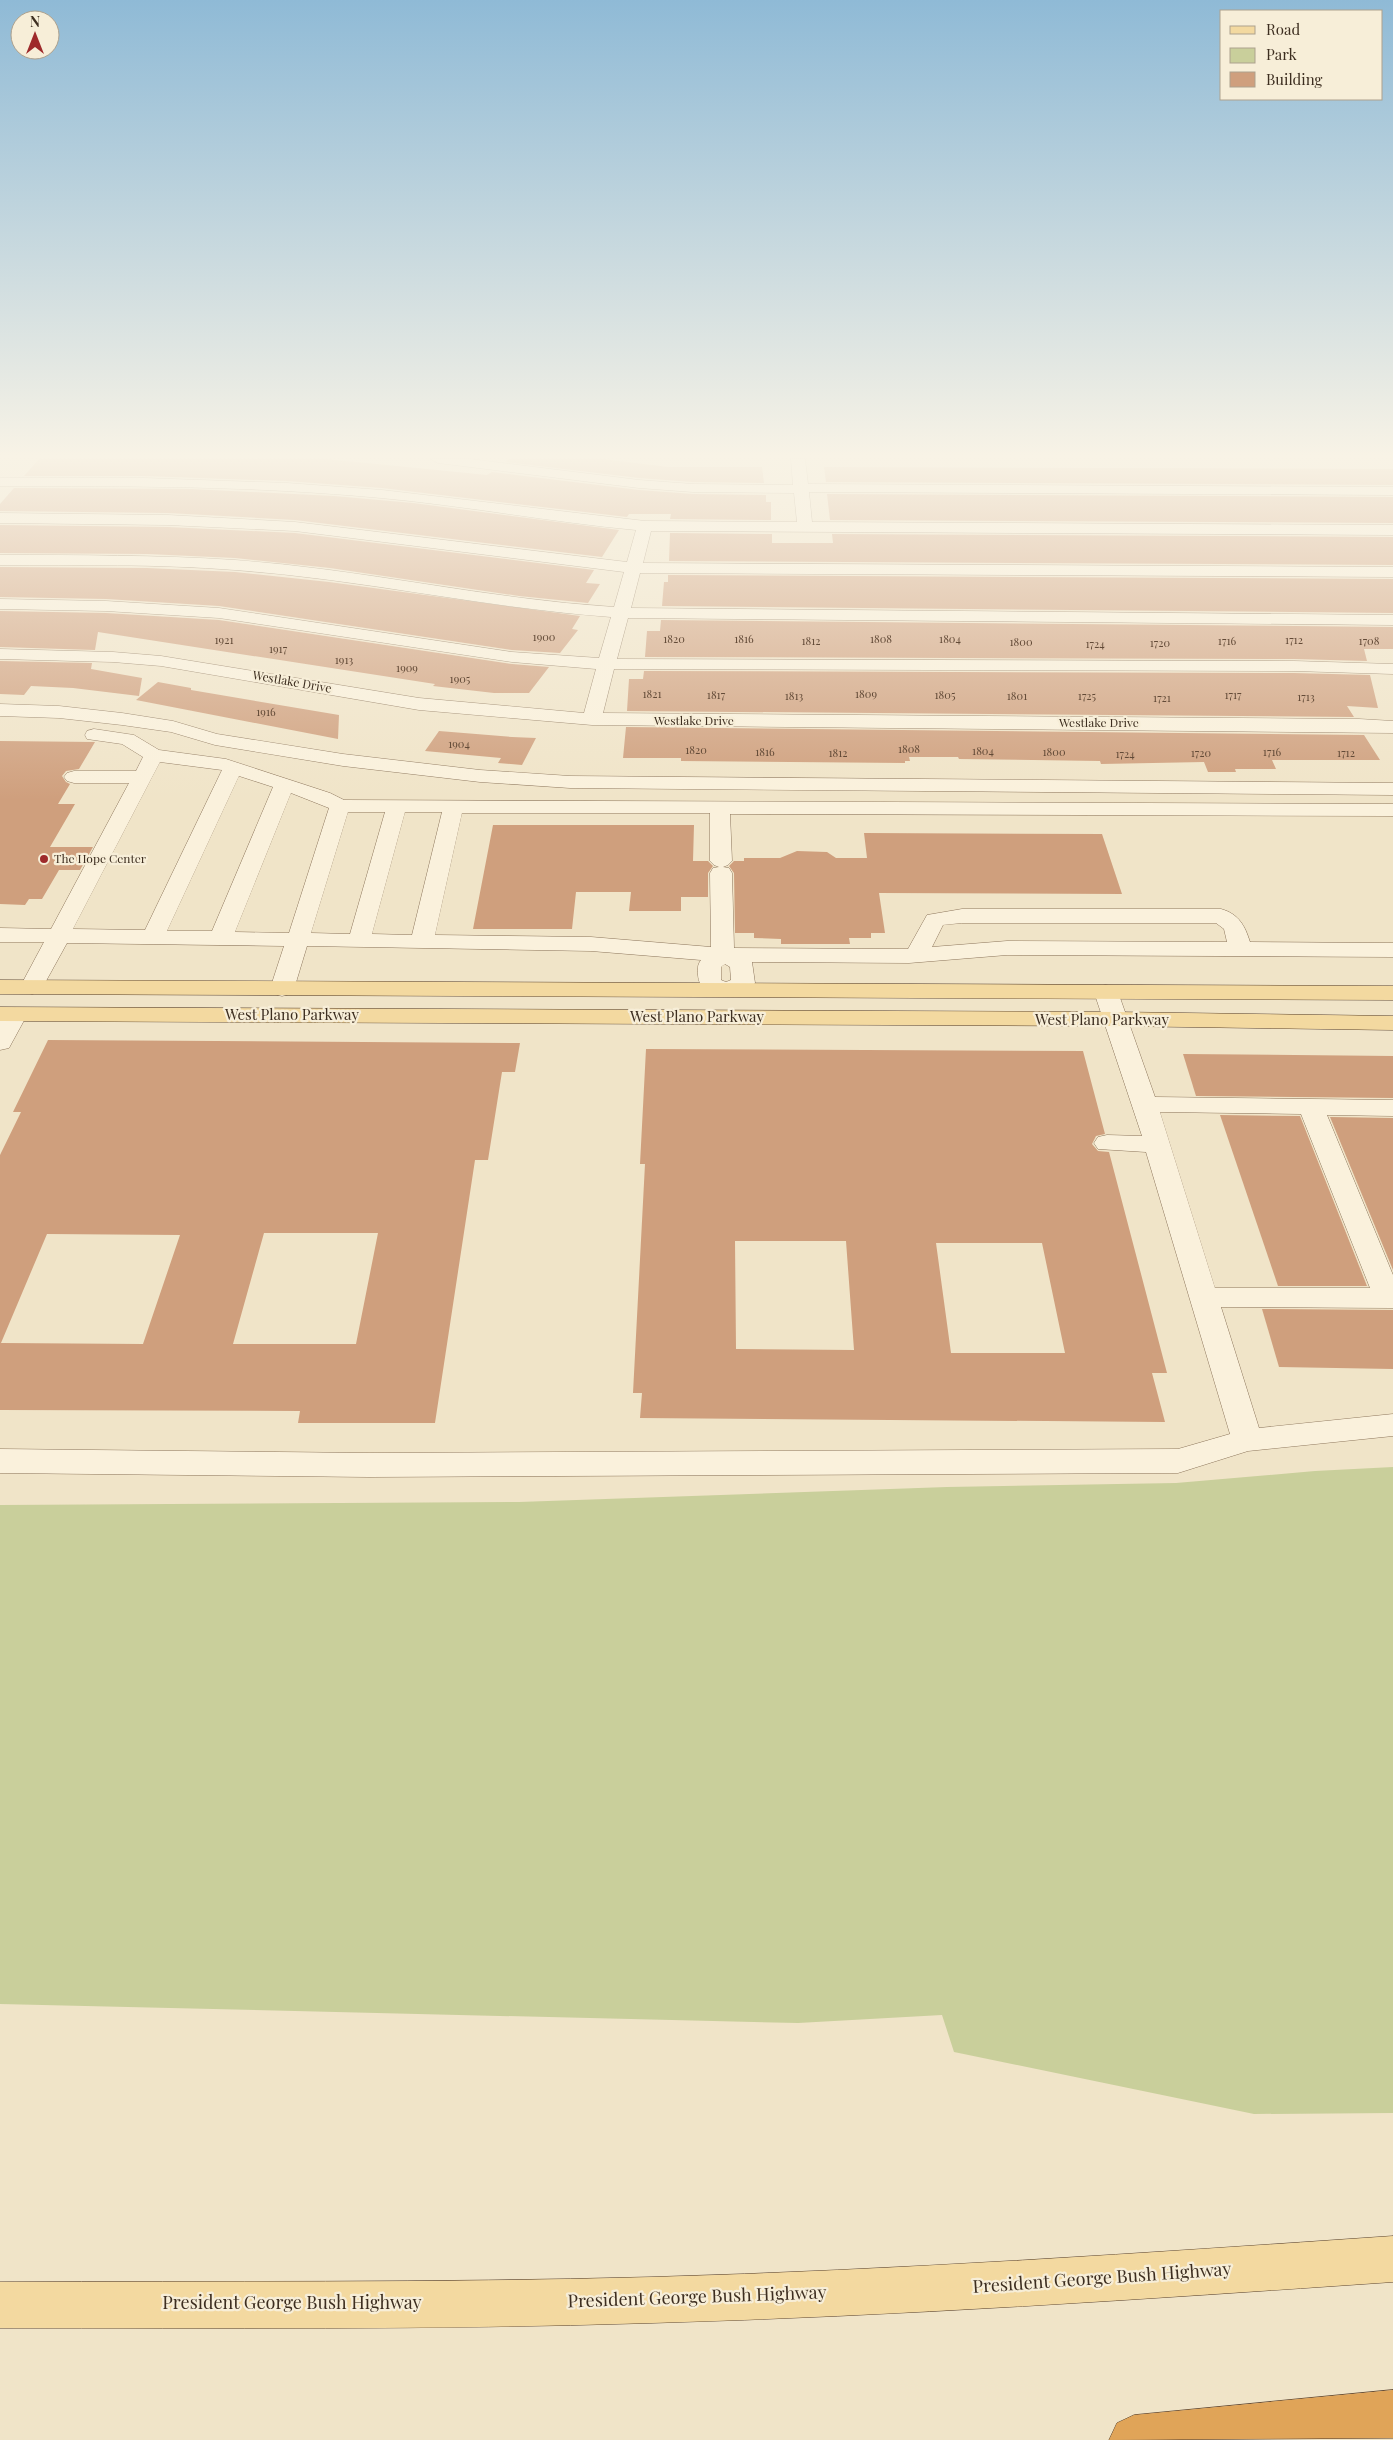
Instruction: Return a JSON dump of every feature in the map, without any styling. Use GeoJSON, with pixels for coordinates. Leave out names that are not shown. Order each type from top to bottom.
{"type":"FeatureCollection","features":[{"type":"Feature","properties":{"kind":"highway"},"geometry":{"type":"LineString","coordinates":[[1134,2440],[1393,2414]]}},
{"type":"Feature","properties":{"kind":"main road","name":"West Plano Parkway"},"geometry":{"type":"LineString","coordinates":[[0,987],[1393,993]]}},
{"type":"Feature","properties":{"kind":"main road"},"geometry":{"type":"LineString","coordinates":[[5,1011],[40,988]]}},
{"type":"Feature","properties":{"kind":"main road"},"geometry":{"type":"LineString","coordinates":[[727,990],[736,1018]]}},
{"type":"Feature","properties":{"kind":"main road","name":"West Plano Parkway"},"geometry":{"type":"LineString","coordinates":[[5,1011],[1393,1024]]}},
{"type":"Feature","properties":{"kind":"main road","name":"President George Bush Highway"},"geometry":{"type":"LineString","coordinates":[[0,2305],[557,2302],[740,2297],[1009,2284],[1393,2259]]}},
{"type":"Feature","properties":{"kind":"street"},"geometry":{"type":"LineString","coordinates":[[303,573],[550,608],[622,613],[1393,620]]}},
{"type":"Feature","properties":{"kind":"street"},"geometry":{"type":"LineString","coordinates":[[592,719],[633,573]]}},
{"type":"Feature","properties":{"kind":"street"},"geometry":{"type":"LineString","coordinates":[[0,604],[106,606],[220,613],[512,657],[606,664],[1235,665],[1393,669]]}},
{"type":"Feature","properties":{"kind":"street","name":"Westlake Drive"},"geometry":{"type":"LineString","coordinates":[[0,654],[113,657],[161,661],[419,704],[505,713],[592,719],[1349,724],[1393,727]]}},
{"type":"Feature","properties":{"kind":"street"},"geometry":{"type":"LineString","coordinates":[[0,710],[59,712],[139,722],[173,727],[215,739],[343,760],[480,776],[570,782],[624,784],[1393,789]]}},
{"type":"Feature","properties":{"kind":"street"},"geometry":{"type":"LineString","coordinates":[[0,727],[34,728],[127,739],[147,751]]}},
{"type":"Feature","properties":{"kind":"street"},"geometry":{"type":"LineString","coordinates":[[40,988],[59,935],[142,777],[147,751]]}},
{"type":"Feature","properties":{"kind":"street"},"geometry":{"type":"LineString","coordinates":[[97,754],[147,751],[220,763],[323,797],[340,806],[1393,810]]}},
{"type":"Feature","properties":{"kind":"street"},"geometry":{"type":"LineString","coordinates":[[153,937],[233,768]]}},
{"type":"Feature","properties":{"kind":"street"},"geometry":{"type":"LineString","coordinates":[[74,777],[142,777]]}},
{"type":"Feature","properties":{"kind":"street"},"geometry":{"type":"LineString","coordinates":[[221,938],[284,785]]}},
{"type":"Feature","properties":{"kind":"street"},"geometry":{"type":"LineString","coordinates":[[282,989],[340,806]]}},
{"type":"Feature","properties":{"kind":"street"},"geometry":{"type":"LineString","coordinates":[[359,940],[397,806]]}},
{"type":"Feature","properties":{"kind":"street"},"geometry":{"type":"LineString","coordinates":[[422,941],[453,807]]}},
{"type":"Feature","properties":{"kind":"street"},"geometry":{"type":"LineString","coordinates":[[720,808],[722,955]]}},
{"type":"Feature","properties":{"kind":"street"},"geometry":{"type":"LineString","coordinates":[[916,955],[935,920],[962,916],[1221,916],[1234,926],[1240,949]]}},
{"type":"Feature","properties":{"kind":"street"},"geometry":{"type":"LineString","coordinates":[[0,934],[591,944],[722,955],[916,955],[1007,948],[1393,950]]}},
{"type":"Feature","properties":{"kind":"street"},"geometry":{"type":"LineString","coordinates":[[722,955],[710,965],[710,984],[727,990]]}},
{"type":"Feature","properties":{"kind":"street"},"geometry":{"type":"LineString","coordinates":[[1106,992],[1145,1104],[1247,1440]]}},
{"type":"Feature","properties":{"kind":"street"},"geometry":{"type":"LineString","coordinates":[[0,1044],[5,1011]]}},
{"type":"Feature","properties":{"kind":"street"},"geometry":{"type":"LineString","coordinates":[[1145,1104],[1393,1108]]}},
{"type":"Feature","properties":{"kind":"street"},"geometry":{"type":"LineString","coordinates":[[1204,1297],[1391,1298],[1311,1107]]}},
{"type":"Feature","properties":{"kind":"street"},"geometry":{"type":"LineString","coordinates":[[1107,1143],[1156,1144]]}},
{"type":"Feature","properties":{"kind":"street"},"geometry":{"type":"LineString","coordinates":[[0,1461],[369,1465],[1178,1462],[1247,1440],[1393,1425]]}},
{"type":"Feature","properties":{"kind":"green space"},"geometry":{"type":"Polygon","coordinates":[[[1393,1467],[1393,2113],[1254,2114],[954,2052],[942,2015],[798,2023],[0,2004],[0,1505],[519,1502],[947,1487],[1176,1483],[1315,1471],[1393,1467]]]}},
{"type":"Feature","properties":{"kind":"building"},"geometry":{"type":"Polygon","coordinates":[[[0,573],[243,573],[329,582],[580,616],[572,629],[578,630],[560,653],[512,650],[219,606],[106,599],[0,597],[0,573]]]}},
{"type":"Feature","properties":{"kind":"building"},"geometry":{"type":"Polygon","coordinates":[[[363,573],[592,573],[586,583],[600,584],[588,603],[519,596],[363,573]]]}},
{"type":"Feature","properties":{"kind":"building"},"geometry":{"type":"Polygon","coordinates":[[[668,575],[1393,579],[1393,613],[662,606],[664,582],[668,582],[668,575]]]}},
{"type":"Feature","properties":{"kind":"building"},"geometry":{"type":"Polygon","coordinates":[[[0,611],[106,613],[219,620],[512,664],[549,667],[529,693],[494,693],[433,686],[435,684],[98,632],[95,650],[0,647],[0,611]]]}},
{"type":"Feature","properties":{"kind":"building"},"geometry":{"type":"Polygon","coordinates":[[[661,620],[1393,627],[1393,649],[1364,649],[1367,661],[1294,659],[645,657],[647,631],[660,631],[661,620]]]}},
{"type":"Feature","properties":{"kind":"building"},"geometry":{"type":"Polygon","coordinates":[[[0,661],[92,663],[91,669],[142,678],[139,696],[73,688],[31,686],[24,695],[0,694],[0,661]]]}},
{"type":"Feature","properties":{"kind":"building"},"geometry":{"type":"Polygon","coordinates":[[[644,671],[1294,673],[1370,675],[1378,708],[1347,706],[1354,717],[627,711],[629,679],[643,679],[644,671]]]}},
{"type":"Feature","properties":{"kind":"building"},"geometry":{"type":"Polygon","coordinates":[[[158,682],[191,688],[191,690],[339,715],[338,739],[136,700],[158,682]]]}},
{"type":"Feature","properties":{"kind":"building"},"geometry":{"type":"Polygon","coordinates":[[[626,727],[1364,735],[1380,760],[1272,760],[1276,769],[1235,769],[1236,772],[1208,772],[1204,762],[1101,764],[1100,761],[959,759],[958,757],[909,757],[910,761],[905,761],[905,763],[681,761],[681,758],[623,758],[626,727]]]}},
{"type":"Feature","properties":{"kind":"building"},"geometry":{"type":"Polygon","coordinates":[[[439,731],[536,738],[522,765],[498,763],[501,758],[425,751],[439,731]]]}},
{"type":"Feature","properties":{"kind":"building"},"geometry":{"type":"Polygon","coordinates":[[[0,741],[95,742],[79,769],[66,771],[62,776],[70,784],[58,804],[75,804],[50,847],[93,847],[80,870],[59,870],[42,899],[29,899],[25,905],[0,904],[0,741]]]}},
{"type":"Feature","properties":{"kind":"building"},"geometry":{"type":"Polygon","coordinates":[[[493,825],[694,825],[693,861],[708,861],[713,866],[708,873],[708,897],[681,897],[681,911],[629,911],[631,892],[576,892],[572,929],[473,929],[493,825]]]}},
{"type":"Feature","properties":{"kind":"building"},"geometry":{"type":"Polygon","coordinates":[[[864,833],[1102,834],[1122,894],[879,893],[885,933],[871,933],[871,938],[849,938],[850,944],[781,944],[781,939],[754,938],[754,933],[735,933],[734,873],[729,866],[734,861],[744,861],[744,858],[780,858],[797,851],[827,852],[836,858],[867,858],[864,833]]]}},
{"type":"Feature","properties":{"kind":"building"},"geometry":{"type":"Polygon","coordinates":[[[48,1040],[520,1043],[515,1072],[502,1072],[488,1160],[475,1160],[435,1423],[298,1423],[300,1411],[0,1410],[0,1155],[21,1112],[13,1112],[48,1040]],[[264,1233],[233,1344],[356,1344],[378,1233],[264,1233]],[[47,1234],[1,1343],[143,1344],[180,1235],[47,1234]]]}},
{"type":"Feature","properties":{"kind":"building"},"geometry":{"type":"Polygon","coordinates":[[[646,1049],[1083,1051],[1105,1134],[1096,1136],[1092,1144],[1098,1151],[1109,1152],[1167,1373],[1152,1373],[1165,1422],[640,1418],[642,1393],[633,1393],[645,1164],[640,1164],[646,1049]],[[735,1241],[736,1349],[854,1350],[846,1241],[735,1241]],[[936,1243],[951,1353],[1065,1353],[1042,1243],[936,1243]]]}},
{"type":"Feature","properties":{"kind":"building"},"geometry":{"type":"Polygon","coordinates":[[[1183,1054],[1393,1056],[1393,1098],[1196,1096],[1183,1054]]]}},
{"type":"Feature","properties":{"kind":"building"},"geometry":{"type":"Polygon","coordinates":[[[1220,1115],[1300,1116],[1367,1286],[1278,1286],[1220,1115]]]}},
{"type":"Feature","properties":{"kind":"building"},"geometry":{"type":"Polygon","coordinates":[[[1330,1117],[1393,1118],[1393,1270],[1330,1117]]]}},
{"type":"Feature","properties":{"kind":"building"},"geometry":{"type":"Polygon","coordinates":[[[1262,1309],[1393,1310],[1393,1369],[1279,1367],[1262,1309]]]}},
{"type":"Feature","properties":{"kind":"place","name":"The Hope Center"},"geometry":{"type":"Point","coordinates":[44,859]}}]}
